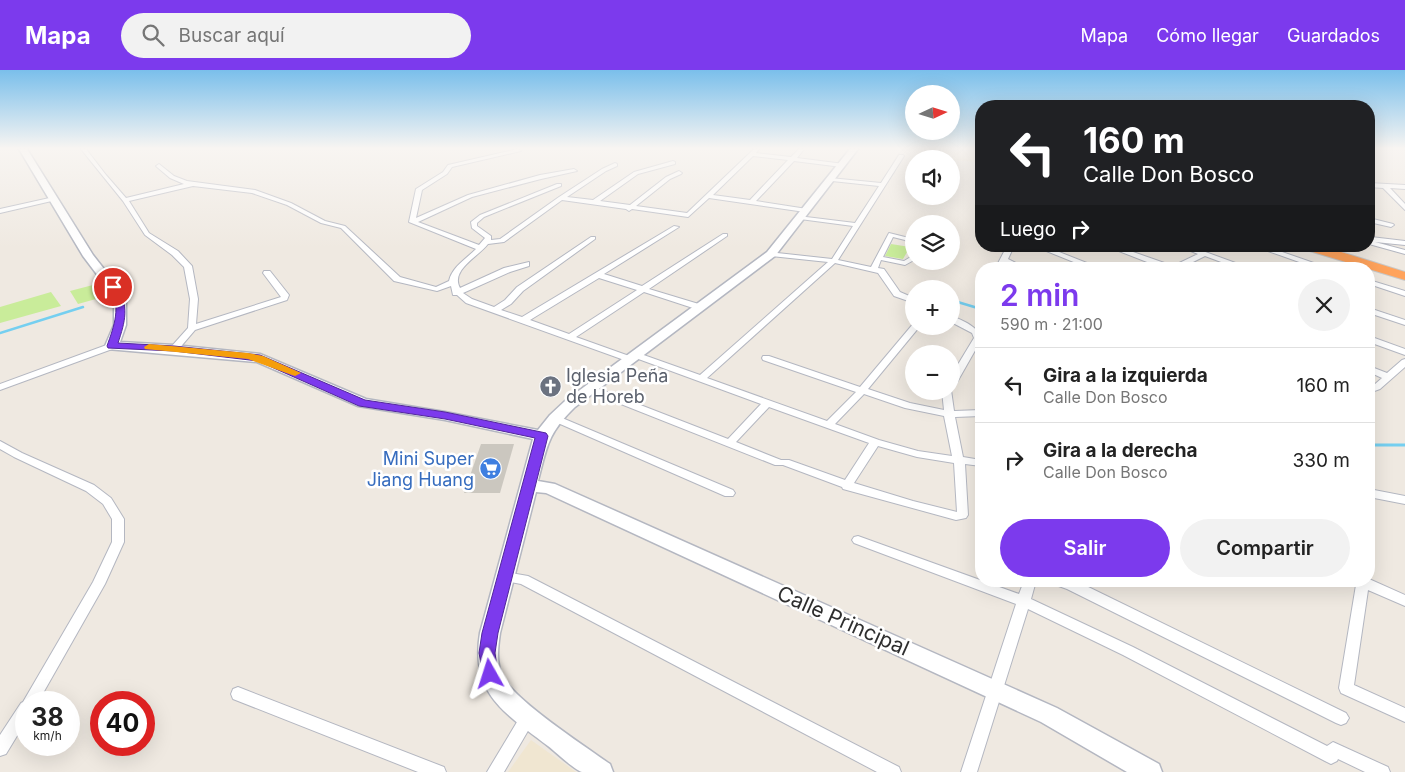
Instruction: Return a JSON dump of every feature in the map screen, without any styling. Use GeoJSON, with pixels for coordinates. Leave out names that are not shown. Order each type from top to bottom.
{"type":"FeatureCollection","features":[{"type":"Feature","properties":{"kind":"highway"},"geometry":{"type":"LineString","coordinates":[[1327,252],[1360,262]]}},
{"type":"Feature","properties":{"kind":"highway"},"geometry":{"type":"LineString","coordinates":[[1345,252],[1405,270]]}},
{"type":"Feature","properties":{"kind":"highway"},"geometry":{"type":"LineString","coordinates":[[1375,267],[1405,276]]}},
{"type":"Feature","properties":{"kind":"street"},"geometry":{"type":"LineString","coordinates":[[43,182],[88,256],[120,297],[120,325],[112,346]]}},
{"type":"Feature","properties":{"kind":"street"},"geometry":{"type":"LineString","coordinates":[[109,182],[125,200],[147,234],[175,253],[188,266],[194,299],[192,328]]}},
{"type":"Feature","properties":{"kind":"street"},"geometry":{"type":"LineString","coordinates":[[186,182],[253,191],[289,204],[323,222],[343,228],[397,279],[437,288],[452,282]]}},
{"type":"Feature","properties":{"kind":"street"},"geometry":{"type":"LineString","coordinates":[[412,222],[418,189],[431,182]]}},
{"type":"Feature","properties":{"kind":"street"},"geometry":{"type":"LineString","coordinates":[[412,222],[470,196],[522,182]]}},
{"type":"Feature","properties":{"kind":"street"},"geometry":{"type":"LineString","coordinates":[[486,242],[502,241],[586,182]]}},
{"type":"Feature","properties":{"kind":"street"},"geometry":{"type":"LineString","coordinates":[[593,203],[623,182]]}},
{"type":"Feature","properties":{"kind":"street"},"geometry":{"type":"LineString","coordinates":[[629,209],[663,182]]}},
{"type":"Feature","properties":{"kind":"street"},"geometry":{"type":"LineString","coordinates":[[561,198],[629,209],[688,215],[723,182]]}},
{"type":"Feature","properties":{"kind":"street"},"geometry":{"type":"LineString","coordinates":[[752,202],[771,182]]}},
{"type":"Feature","properties":{"kind":"street"},"geometry":{"type":"LineString","coordinates":[[601,772],[528,717],[498,690],[490,674],[487,653],[542,436],[555,418],[590,389],[771,254],[830,182]]}},
{"type":"Feature","properties":{"kind":"street"},"geometry":{"type":"LineString","coordinates":[[852,182],[882,186]]}},
{"type":"Feature","properties":{"kind":"street"},"geometry":{"type":"LineString","coordinates":[[701,379],[834,261],[885,182]]}},
{"type":"Feature","properties":{"kind":"street"},"geometry":{"type":"LineString","coordinates":[[125,200],[193,184]]}},
{"type":"Feature","properties":{"kind":"street"},"geometry":{"type":"LineString","coordinates":[[559,185],[482,216],[474,222],[474,227],[489,237],[456,270],[452,282],[456,293],[469,301],[570,337],[768,402],[875,442],[917,454],[959,462],[975,463]]}},
{"type":"Feature","properties":{"kind":"street"},"geometry":{"type":"LineString","coordinates":[[1375,185],[1405,187]]}},
{"type":"Feature","properties":{"kind":"street"},"geometry":{"type":"LineString","coordinates":[[1385,186],[1405,208]]}},
{"type":"Feature","properties":{"kind":"street"},"geometry":{"type":"LineString","coordinates":[[709,196],[752,202],[857,225]]}},
{"type":"Feature","properties":{"kind":"street"},"geometry":{"type":"LineString","coordinates":[[0,211],[54,199]]}},
{"type":"Feature","properties":{"kind":"street"},"geometry":{"type":"LineString","coordinates":[[1375,221],[1391,224]]}},
{"type":"Feature","properties":{"kind":"street"},"geometry":{"type":"LineString","coordinates":[[412,222],[480,248]]}},
{"type":"Feature","properties":{"kind":"street"},"geometry":{"type":"LineString","coordinates":[[524,320],[676,227]]}},
{"type":"Feature","properties":{"kind":"street"},"geometry":{"type":"LineString","coordinates":[[874,268],[891,234],[905,239]]}},
{"type":"Feature","properties":{"kind":"street"},"geometry":{"type":"LineString","coordinates":[[570,337],[724,236]]}},
{"type":"Feature","properties":{"kind":"street"},"geometry":{"type":"LineString","coordinates":[[495,310],[508,302],[520,289],[593,238]]}},
{"type":"Feature","properties":{"kind":"street"},"geometry":{"type":"LineString","coordinates":[[1375,241],[1405,243]]}},
{"type":"Feature","properties":{"kind":"street"},"geometry":{"type":"LineString","coordinates":[[1375,243],[1405,252]]}},
{"type":"Feature","properties":{"kind":"street"},"geometry":{"type":"LineString","coordinates":[[1008,252],[1003,260],[1008,262]]}},
{"type":"Feature","properties":{"kind":"street"},"geometry":{"type":"LineString","coordinates":[[1053,252],[1079,262]]}},
{"type":"Feature","properties":{"kind":"street"},"geometry":{"type":"LineString","coordinates":[[1126,252],[1154,262]]}},
{"type":"Feature","properties":{"kind":"street"},"geometry":{"type":"LineString","coordinates":[[1198,252],[1227,262]]}},
{"type":"Feature","properties":{"kind":"street"},"geometry":{"type":"LineString","coordinates":[[1275,252],[1306,262]]}},
{"type":"Feature","properties":{"kind":"street"},"geometry":{"type":"LineString","coordinates":[[771,254],[834,261],[874,268],[885,274],[897,294],[905,297]]}},
{"type":"Feature","properties":{"kind":"street"},"geometry":{"type":"LineString","coordinates":[[1187,262],[1204,254]]}},
{"type":"Feature","properties":{"kind":"street"},"geometry":{"type":"LineString","coordinates":[[880,258],[905,263]]}},
{"type":"Feature","properties":{"kind":"street"},"geometry":{"type":"LineString","coordinates":[[456,293],[507,270],[526,264]]}},
{"type":"Feature","properties":{"kind":"street"},"geometry":{"type":"LineString","coordinates":[[174,348],[192,328],[284,298],[285,295],[267,273]]}},
{"type":"Feature","properties":{"kind":"street"},"geometry":{"type":"LineString","coordinates":[[598,275],[700,306]]}},
{"type":"Feature","properties":{"kind":"street"},"geometry":{"type":"LineString","coordinates":[[1375,284],[1405,294]]}},
{"type":"Feature","properties":{"kind":"street"},"geometry":{"type":"LineString","coordinates":[[1375,312],[1405,323]]}},
{"type":"Feature","properties":{"kind":"street"},"geometry":{"type":"LineString","coordinates":[[960,323],[975,332]]}},
{"type":"Feature","properties":{"kind":"street"},"geometry":{"type":"LineString","coordinates":[[829,425],[862,391],[909,335]]}},
{"type":"Feature","properties":{"kind":"street"},"geometry":{"type":"LineString","coordinates":[[1375,341],[1405,352]]}},
{"type":"Feature","properties":{"kind":"street"},"geometry":{"type":"LineString","coordinates":[[960,369],[975,343]]}},
{"type":"Feature","properties":{"kind":"street"},"geometry":{"type":"LineString","coordinates":[[0,387],[112,346],[174,348],[260,358],[363,403],[445,416],[542,436]]}},
{"type":"Feature","properties":{"kind":"street"},"geometry":{"type":"LineString","coordinates":[[766,358],[908,406],[949,414],[975,413]]}},
{"type":"Feature","properties":{"kind":"street"},"geometry":{"type":"LineString","coordinates":[[1375,388],[1405,362]]}},
{"type":"Feature","properties":{"kind":"street"},"geometry":{"type":"LineString","coordinates":[[1375,372],[1388,377]]}},
{"type":"Feature","properties":{"kind":"street"},"geometry":{"type":"LineString","coordinates":[[590,389],[729,444],[847,486],[907,505],[956,516],[962,515],[963,512],[959,462],[948,400]]}},
{"type":"Feature","properties":{"kind":"street"},"geometry":{"type":"LineString","coordinates":[[729,444],[768,402]]}},
{"type":"Feature","properties":{"kind":"street"},"geometry":{"type":"LineString","coordinates":[[555,418],[729,493]]}},
{"type":"Feature","properties":{"kind":"street"},"geometry":{"type":"LineString","coordinates":[[847,486],[875,442]]}},
{"type":"Feature","properties":{"kind":"street"},"geometry":{"type":"LineString","coordinates":[[0,444],[18,455],[90,488],[106,501],[118,518],[118,542],[99,584],[36,691]]}},
{"type":"Feature","properties":{"kind":"street","name":"Calle Principal"},"geometry":{"type":"LineString","coordinates":[[529,486],[549,488],[995,690],[1049,715],[1150,772]]}},
{"type":"Feature","properties":{"kind":"street"},"geometry":{"type":"LineString","coordinates":[[1375,494],[1405,500]]}},
{"type":"Feature","properties":{"kind":"street"},"geometry":{"type":"LineString","coordinates":[[858,540],[975,583]]}},
{"type":"Feature","properties":{"kind":"street"},"geometry":{"type":"LineString","coordinates":[[505,577],[523,579],[893,772]]}},
{"type":"Feature","properties":{"kind":"street"},"geometry":{"type":"LineString","coordinates":[[985,587],[1023,601],[1332,752],[1382,772]]}},
{"type":"Feature","properties":{"kind":"street"},"geometry":{"type":"LineString","coordinates":[[969,772],[1028,587]]}},
{"type":"Feature","properties":{"kind":"street"},"geometry":{"type":"LineString","coordinates":[[1075,587],[1341,718]]}},
{"type":"Feature","properties":{"kind":"street"},"geometry":{"type":"LineString","coordinates":[[1360,587],[1346,688],[1405,715]]}},
{"type":"Feature","properties":{"kind":"street"},"geometry":{"type":"LineString","coordinates":[[1373,587],[1405,601]]}},
{"type":"Feature","properties":{"kind":"street"},"geometry":{"type":"LineString","coordinates":[[238,694],[438,772]]}},
{"type":"Feature","properties":{"kind":"street"},"geometry":{"type":"LineString","coordinates":[[495,772],[528,717]]}},
{"type":"Feature","properties":{"kind":"street"},"geometry":{"type":"LineString","coordinates":[[0,749],[15,725]]}},
{"type":"Feature","properties":{"kind":"shaded area"},"geometry":{"type":"Polygon","coordinates":[[[531,740],[576,772],[508,772],[531,740]]]}},
{"type":"Feature","properties":{"kind":"green space"},"geometry":{"type":"Polygon","coordinates":[[[891,244],[905,246],[903,259],[885,256],[891,244]]]}},
{"type":"Feature","properties":{"kind":"green space"},"geometry":{"type":"Polygon","coordinates":[[[93,285],[103,297],[78,304],[70,291],[93,285]]]}},
{"type":"Feature","properties":{"kind":"green space"},"geometry":{"type":"Polygon","coordinates":[[[51,292],[61,306],[0,323],[0,307],[51,292]]]}},
{"type":"Feature","properties":{"kind":"building","name":"Mini Super Jiang Huang"},"geometry":{"type":"Polygon","coordinates":[[[481,444],[514,444],[500,493],[464,493],[481,444]]]}},
{"type":"Feature","properties":{"kind":"waterway"},"geometry":{"type":"LineString","coordinates":[[960,303],[975,307]]}},
{"type":"Feature","properties":{"kind":"waterway"},"geometry":{"type":"LineString","coordinates":[[0,333],[83,307]]}},
{"type":"Feature","properties":{"kind":"waterway"},"geometry":{"type":"LineString","coordinates":[[1375,445],[1405,445]]}},
{"type":"Feature","properties":{"kind":"slow traffic"},"geometry":{"type":"LineString","coordinates":[[149,347],[260,358],[295,373]]}},
{"type":"Feature","properties":{"kind":"place","name":"Iglesia Peña de Horeb"},"geometry":{"type":"Point","coordinates":[550,386]}},
{"type":"Feature","properties":{"kind":"place","name":"Mini Super Jiang Huang"},"geometry":{"type":"Point","coordinates":[490,469]}},
{"type":"Feature","properties":{"kind":"route"},"geometry":{"type":"LineString","coordinates":[[113,287],[120,297],[120,325],[112,346],[174,348],[260,358],[373,406],[445,416],[542,436],[490,633],[487,653],[490,674]]}}]}
